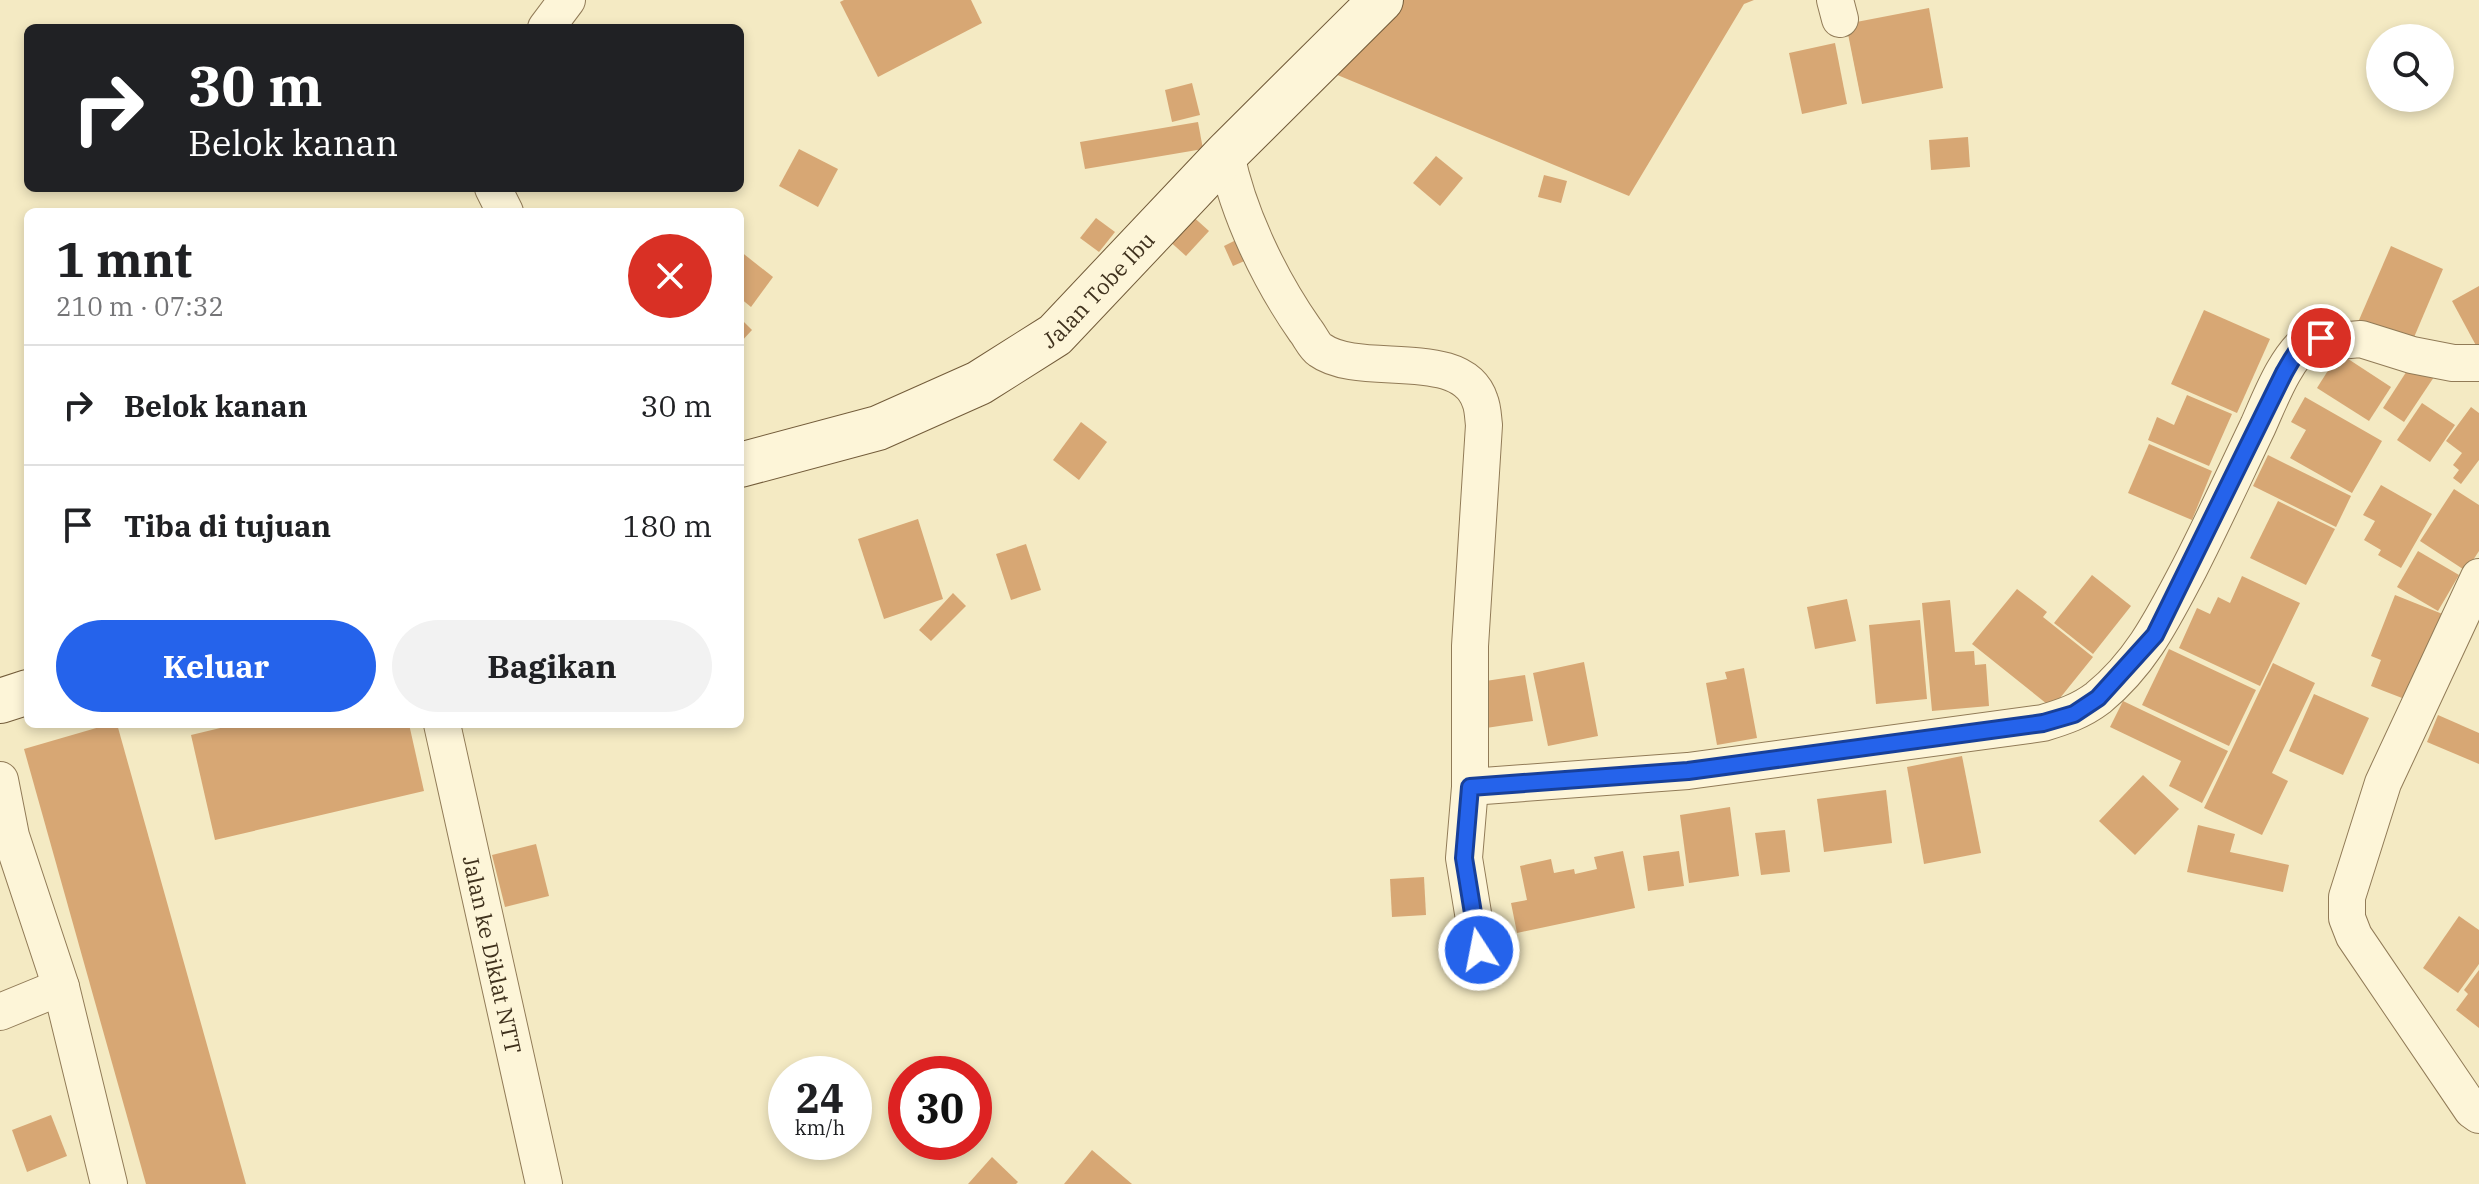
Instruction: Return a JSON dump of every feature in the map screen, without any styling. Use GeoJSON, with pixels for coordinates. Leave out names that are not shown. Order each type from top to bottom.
{"type":"FeatureCollection","features":[{"type":"Feature","properties":{"kind":"street"},"geometry":{"type":"LineString","coordinates":[[549,24],[567,0]]}},
{"type":"Feature","properties":{"kind":"street","name":"Jalan Tobe Ibu"},"geometry":{"type":"LineString","coordinates":[[744,464],[878,428],[979,383],[1055,335],[1226,154],[1381,0]]}},
{"type":"Feature","properties":{"kind":"street"},"geometry":{"type":"LineString","coordinates":[[1226,154],[1232,186],[1276,284],[1319,350],[1343,359],[1453,373],[1470,384],[1480,400],[1484,425],[1470,646],[1470,787],[1464,858],[1479,950]]}},
{"type":"Feature","properties":{"kind":"street"},"geometry":{"type":"LineString","coordinates":[[1470,787],[1688,771],[2043,723],[2074,714],[2098,698],[2155,635],[2275,390],[2305,342],[2311,338],[2338,341],[2361,339],[2412,355],[2453,363],[2479,363]]}},
{"type":"Feature","properties":{"kind":"street"},"geometry":{"type":"LineString","coordinates":[[2479,577],[2383,783],[2347,897],[2347,918],[2362,948],[2472,1110],[2479,1115]]}},
{"type":"Feature","properties":{"kind":"street"},"geometry":{"type":"LineString","coordinates":[[0,701],[24,693]]}},
{"type":"Feature","properties":{"kind":"street","name":"Jalan ke Diklat NTT"},"geometry":{"type":"LineString","coordinates":[[443,728],[544,1184]]}},
{"type":"Feature","properties":{"kind":"street"},"geometry":{"type":"LineString","coordinates":[[0,780],[11,836],[61,987],[109,1184]]}},
{"type":"Feature","properties":{"kind":"street"},"geometry":{"type":"LineString","coordinates":[[0,1012],[61,987]]}},
{"type":"Feature","properties":{"kind":"building"},"geometry":{"type":"Polygon","coordinates":[[[971,0],[982,23],[878,77],[840,2],[971,0]]]}},
{"type":"Feature","properties":{"kind":"building"},"geometry":{"type":"Polygon","coordinates":[[[1391,0],[1754,0],[1744,4],[1629,196],[1323,69],[1391,0]]]}},
{"type":"Feature","properties":{"kind":"building"},"geometry":{"type":"Polygon","coordinates":[[[1929,8],[1943,88],[1862,104],[1846,24],[1929,8]]]}},
{"type":"Feature","properties":{"kind":"building"},"geometry":{"type":"Polygon","coordinates":[[[1835,43],[1847,104],[1802,114],[1789,53],[1835,43]]]}},
{"type":"Feature","properties":{"kind":"building"},"geometry":{"type":"Polygon","coordinates":[[[1192,83],[1200,115],[1172,122],[1165,90],[1192,83]]]}},
{"type":"Feature","properties":{"kind":"building"},"geometry":{"type":"Polygon","coordinates":[[[1198,122],[1203,149],[1085,169],[1080,142],[1198,122]]]}},
{"type":"Feature","properties":{"kind":"building"},"geometry":{"type":"Polygon","coordinates":[[[1968,137],[1970,167],[1931,170],[1929,140],[1968,137]]]}},
{"type":"Feature","properties":{"kind":"building"},"geometry":{"type":"Polygon","coordinates":[[[799,149],[838,169],[818,207],[779,186],[799,149]]]}},
{"type":"Feature","properties":{"kind":"building"},"geometry":{"type":"Polygon","coordinates":[[[1436,156],[1463,178],[1440,206],[1413,183],[1436,156]]]}},
{"type":"Feature","properties":{"kind":"building"},"geometry":{"type":"Polygon","coordinates":[[[1544,175],[1567,181],[1561,203],[1538,197],[1544,175]]]}},
{"type":"Feature","properties":{"kind":"building"},"geometry":{"type":"Polygon","coordinates":[[[1189,213],[1209,231],[1186,256],[1166,238],[1189,213]]]}},
{"type":"Feature","properties":{"kind":"building"},"geometry":{"type":"Polygon","coordinates":[[[1096,218],[1115,232],[1099,252],[1080,238],[1096,218]]]}},
{"type":"Feature","properties":{"kind":"building"},"geometry":{"type":"Polygon","coordinates":[[[1240,238],[1249,259],[1233,266],[1224,246],[1240,238]]]}},
{"type":"Feature","properties":{"kind":"building"},"geometry":{"type":"Polygon","coordinates":[[[2391,246],[2443,269],[2412,342],[2359,320],[2391,246]]]}},
{"type":"Feature","properties":{"kind":"building"},"geometry":{"type":"Polygon","coordinates":[[[744,254],[773,277],[751,307],[744,301],[744,254]]]}},
{"type":"Feature","properties":{"kind":"building"},"geometry":{"type":"Polygon","coordinates":[[[2479,286],[2479,351],[2452,301],[2479,286]]]}},
{"type":"Feature","properties":{"kind":"building"},"geometry":{"type":"Polygon","coordinates":[[[2204,310],[2270,339],[2237,413],[2171,384],[2204,310]]]}},
{"type":"Feature","properties":{"kind":"building"},"geometry":{"type":"Polygon","coordinates":[[[744,322],[752,330],[744,339],[744,322]]]}},
{"type":"Feature","properties":{"kind":"building"},"geometry":{"type":"Polygon","coordinates":[[[2339,353],[2391,387],[2369,421],[2317,388],[2339,353]]]}},
{"type":"Feature","properties":{"kind":"building"},"geometry":{"type":"Polygon","coordinates":[[[2412,363],[2434,377],[2404,422],[2383,408],[2412,363]]]}},
{"type":"Feature","properties":{"kind":"building"},"geometry":{"type":"Polygon","coordinates":[[[2187,395],[2232,414],[2209,466],[2148,440],[2157,417],[2174,425],[2187,395]]]}},
{"type":"Feature","properties":{"kind":"building"},"geometry":{"type":"Polygon","coordinates":[[[2305,397],[2382,441],[2352,493],[2290,458],[2306,430],[2291,422],[2305,397]]]}},
{"type":"Feature","properties":{"kind":"building"},"geometry":{"type":"Polygon","coordinates":[[[2422,403],[2455,425],[2430,462],[2397,440],[2422,403]]]}},
{"type":"Feature","properties":{"kind":"building"},"geometry":{"type":"Polygon","coordinates":[[[2471,407],[2479,413],[2479,460],[2461,484],[2453,478],[2459,470],[2453,465],[2462,453],[2446,441],[2471,407]]]}},
{"type":"Feature","properties":{"kind":"building"},"geometry":{"type":"Polygon","coordinates":[[[1081,422],[1107,442],[1079,480],[1053,460],[1081,422]]]}},
{"type":"Feature","properties":{"kind":"building"},"geometry":{"type":"Polygon","coordinates":[[[2149,444],[2212,471],[2192,520],[2128,493],[2149,444]]]}},
{"type":"Feature","properties":{"kind":"building"},"geometry":{"type":"Polygon","coordinates":[[[2268,455],[2351,496],[2336,527],[2253,486],[2268,455]]]}},
{"type":"Feature","properties":{"kind":"building"},"geometry":{"type":"Polygon","coordinates":[[[2381,485],[2432,514],[2401,568],[2378,555],[2381,550],[2364,540],[2375,521],[2363,515],[2381,485]]]}},
{"type":"Feature","properties":{"kind":"building"},"geometry":{"type":"Polygon","coordinates":[[[2454,489],[2479,505],[2479,551],[2466,571],[2420,541],[2454,489]]]}},
{"type":"Feature","properties":{"kind":"building"},"geometry":{"type":"Polygon","coordinates":[[[2278,501],[2335,529],[2306,585],[2250,558],[2278,501]]]}},
{"type":"Feature","properties":{"kind":"building"},"geometry":{"type":"Polygon","coordinates":[[[918,519],[943,599],[884,619],[858,539],[918,519]]]}},
{"type":"Feature","properties":{"kind":"building"},"geometry":{"type":"Polygon","coordinates":[[[1026,544],[1041,590],[1011,600],[996,554],[1026,544]]]}},
{"type":"Feature","properties":{"kind":"building"},"geometry":{"type":"Polygon","coordinates":[[[2418,551],[2459,575],[2438,611],[2397,587],[2418,551]]]}},
{"type":"Feature","properties":{"kind":"building"},"geometry":{"type":"Polygon","coordinates":[[[2092,575],[2131,606],[2093,654],[2054,623],[2092,575]]]}},
{"type":"Feature","properties":{"kind":"building"},"geometry":{"type":"Polygon","coordinates":[[[2242,576],[2300,603],[2260,686],[2179,648],[2197,608],[2210,614],[2218,597],[2230,603],[2242,576]]]}},
{"type":"Feature","properties":{"kind":"building"},"geometry":{"type":"Polygon","coordinates":[[[2017,589],[2047,612],[2043,617],[2093,657],[2052,708],[1972,644],[2017,589]]]}},
{"type":"Feature","properties":{"kind":"building"},"geometry":{"type":"Polygon","coordinates":[[[953,593],[966,606],[931,641],[919,630],[953,593]]]}},
{"type":"Feature","properties":{"kind":"building"},"geometry":{"type":"Polygon","coordinates":[[[2395,595],[2450,617],[2415,703],[2371,686],[2381,660],[2371,656],[2395,595]]]}},
{"type":"Feature","properties":{"kind":"building"},"geometry":{"type":"Polygon","coordinates":[[[1847,599],[1856,641],[1815,649],[1807,607],[1847,599]]]}},
{"type":"Feature","properties":{"kind":"building"},"geometry":{"type":"Polygon","coordinates":[[[1950,600],[1955,652],[1974,651],[1975,665],[1986,664],[1989,706],[1932,711],[1922,603],[1950,600]]]}},
{"type":"Feature","properties":{"kind":"building"},"geometry":{"type":"Polygon","coordinates":[[[1920,620],[1927,699],[1876,704],[1869,625],[1920,620]]]}},
{"type":"Feature","properties":{"kind":"building"},"geometry":{"type":"Polygon","coordinates":[[[2169,649],[2256,690],[2229,746],[2142,705],[2169,649]]]}},
{"type":"Feature","properties":{"kind":"building"},"geometry":{"type":"Polygon","coordinates":[[[1584,662],[1598,736],[1548,746],[1533,673],[1584,662]]]}},
{"type":"Feature","properties":{"kind":"building"},"geometry":{"type":"Polygon","coordinates":[[[2273,663],[2315,683],[2272,773],[2288,781],[2262,835],[2204,808],[2273,663]]]}},
{"type":"Feature","properties":{"kind":"building"},"geometry":{"type":"Polygon","coordinates":[[[1744,668],[1757,738],[1717,745],[1706,683],[1727,679],[1725,672],[1744,668]]]}},
{"type":"Feature","properties":{"kind":"building"},"geometry":{"type":"Polygon","coordinates":[[[1525,675],[1533,721],[1486,728],[1479,682],[1525,675]]]}},
{"type":"Feature","properties":{"kind":"building"},"geometry":{"type":"Polygon","coordinates":[[[2314,694],[2369,718],[2343,775],[2289,751],[2314,694]]]}},
{"type":"Feature","properties":{"kind":"building"},"geometry":{"type":"Polygon","coordinates":[[[2123,701],[2228,751],[2202,803],[2169,786],[2181,761],[2110,727],[2123,701]]]}},
{"type":"Feature","properties":{"kind":"building"},"geometry":{"type":"Polygon","coordinates":[[[2438,715],[2479,733],[2479,764],[2427,742],[2438,715]]]}},
{"type":"Feature","properties":{"kind":"building"},"geometry":{"type":"Polygon","coordinates":[[[96,728],[118,728],[246,1184],[146,1184],[24,749],[96,728]]]}},
{"type":"Feature","properties":{"kind":"building"},"geometry":{"type":"Polygon","coordinates":[[[220,728],[410,728],[424,791],[215,840],[191,735],[220,728]]]}},
{"type":"Feature","properties":{"kind":"building"},"geometry":{"type":"Polygon","coordinates":[[[1962,756],[1981,853],[1924,864],[1907,767],[1962,756]]]}},
{"type":"Feature","properties":{"kind":"building"},"geometry":{"type":"Polygon","coordinates":[[[2143,775],[2179,809],[2135,855],[2099,821],[2143,775]]]}},
{"type":"Feature","properties":{"kind":"building"},"geometry":{"type":"Polygon","coordinates":[[[1886,790],[1892,843],[1824,852],[1817,799],[1886,790]]]}},
{"type":"Feature","properties":{"kind":"building"},"geometry":{"type":"Polygon","coordinates":[[[1730,807],[1739,876],[1689,883],[1680,815],[1730,807]]]}},
{"type":"Feature","properties":{"kind":"building"},"geometry":{"type":"Polygon","coordinates":[[[2198,825],[2235,834],[2230,852],[2289,865],[2283,892],[2187,872],[2198,825]]]}},
{"type":"Feature","properties":{"kind":"building"},"geometry":{"type":"Polygon","coordinates":[[[1785,830],[1790,872],[1761,875],[1755,833],[1785,830]]]}},
{"type":"Feature","properties":{"kind":"building"},"geometry":{"type":"Polygon","coordinates":[[[536,844],[549,896],[505,907],[492,855],[536,844]]]}},
{"type":"Feature","properties":{"kind":"building"},"geometry":{"type":"Polygon","coordinates":[[[1623,851],[1635,908],[1517,933],[1511,903],[1527,900],[1520,866],[1551,859],[1554,873],[1574,869],[1575,874],[1597,869],[1594,857],[1623,851]]]}},
{"type":"Feature","properties":{"kind":"building"},"geometry":{"type":"Polygon","coordinates":[[[1679,851],[1684,886],[1648,891],[1643,856],[1679,851]]]}},
{"type":"Feature","properties":{"kind":"building"},"geometry":{"type":"Polygon","coordinates":[[[1424,877],[1426,915],[1392,917],[1390,879],[1424,877]]]}},
{"type":"Feature","properties":{"kind":"building"},"geometry":{"type":"Polygon","coordinates":[[[2459,916],[2479,930],[2479,964],[2458,993],[2423,968],[2459,916]]]}},
{"type":"Feature","properties":{"kind":"building"},"geometry":{"type":"Polygon","coordinates":[[[2479,970],[2479,1028],[2456,1010],[2468,994],[2464,990],[2479,970]]]}},
{"type":"Feature","properties":{"kind":"building"},"geometry":{"type":"Polygon","coordinates":[[[51,1115],[67,1156],[27,1172],[12,1130],[51,1115]]]}},
{"type":"Feature","properties":{"kind":"building"},"geometry":{"type":"Polygon","coordinates":[[[1092,1150],[1132,1184],[1064,1184],[1092,1150]]]}},
{"type":"Feature","properties":{"kind":"building"},"geometry":{"type":"Polygon","coordinates":[[[992,1157],[1018,1182],[1016,1184],[968,1184],[992,1157]]]}},
{"type":"Feature","properties":{"kind":"route"},"geometry":{"type":"LineString","coordinates":[[1479,950],[1464,858],[1470,787],[1688,771],[2043,723],[2074,714],[2098,698],[2155,635],[2284,373],[2305,342],[2311,338],[2321,338]]}}]}
